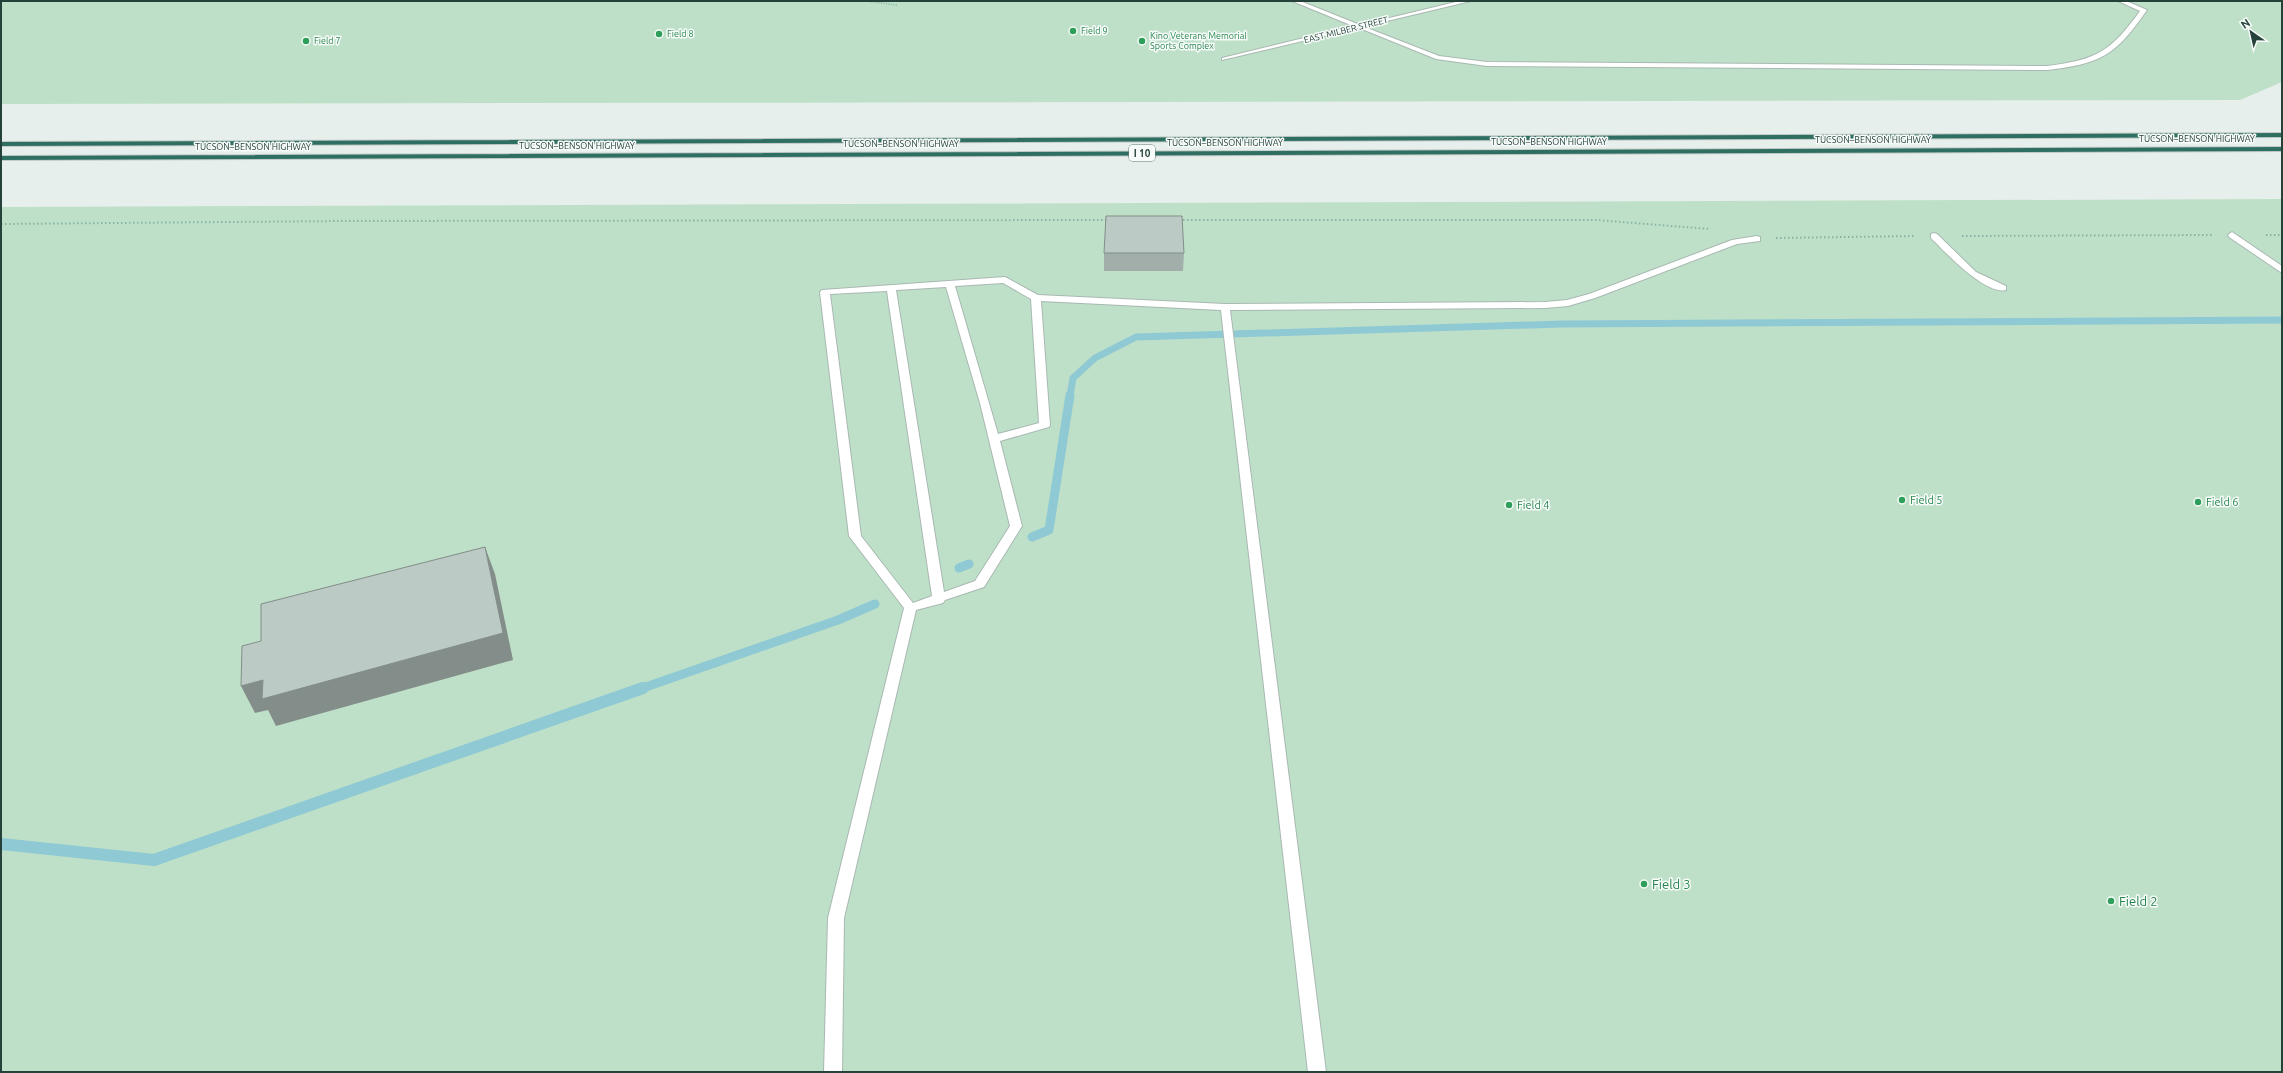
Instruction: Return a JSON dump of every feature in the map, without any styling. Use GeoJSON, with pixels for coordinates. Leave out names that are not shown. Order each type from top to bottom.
{"type":"FeatureCollection","features":[{"type":"Feature","properties":{"kind":"highway","name":"TUCSON–BENSON HIGHWAY"},"geometry":{"type":"LineString","coordinates":[[3,144],[2282,135]]}},
{"type":"Feature","properties":{"kind":"highway","name":"TUCSON–BENSON HIGHWAY"},"geometry":{"type":"LineString","coordinates":[[1,158],[2282,149]]}},
{"type":"Feature","properties":{"kind":"street"},"geometry":{"type":"LineString","coordinates":[[1295,1],[1438,58],[1487,64],[2047,68],[2079,64],[2105,54],[2124,38],[2144,10],[2121,1]]}},
{"type":"Feature","properties":{"kind":"street","name":"EAST MILBER STREET"},"geometry":{"type":"LineString","coordinates":[[1224,59],[1468,1]]}},
{"type":"Feature","properties":{"kind":"street"},"geometry":{"type":"LineString","coordinates":[[2232,235],[2282,270]]}},
{"type":"Feature","properties":{"kind":"street"},"geometry":{"type":"LineString","coordinates":[[1934,236],[1973,274],[2003,288]]}},
{"type":"Feature","properties":{"kind":"street"},"geometry":{"type":"LineString","coordinates":[[910,608],[855,536],[825,292],[1005,280],[1036,298],[1225,306],[1545,305],[1568,303],[1592,296],[1735,242],[1757,239]]}},
{"type":"Feature","properties":{"kind":"street"},"geometry":{"type":"LineString","coordinates":[[910,608],[939,600],[980,584],[1016,526],[994,439],[950,284]]}},
{"type":"Feature","properties":{"kind":"street"},"geometry":{"type":"LineString","coordinates":[[891,288],[939,600]]}},
{"type":"Feature","properties":{"kind":"street"},"geometry":{"type":"LineString","coordinates":[[994,439],[1045,425],[1036,298]]}},
{"type":"Feature","properties":{"kind":"street"},"geometry":{"type":"LineString","coordinates":[[1225,306],[1317,1072]]}},
{"type":"Feature","properties":{"kind":"street"},"geometry":{"type":"LineString","coordinates":[[833,1072],[836,918],[910,608]]}},
{"type":"Feature","properties":{"kind":"path"},"geometry":{"type":"LineString","coordinates":[[866,1],[897,5]]}},
{"type":"Feature","properties":{"kind":"path"},"geometry":{"type":"LineString","coordinates":[[1,224],[341,221],[1112,220]]}},
{"type":"Feature","properties":{"kind":"path"},"geometry":{"type":"LineString","coordinates":[[1175,220],[1596,220],[1713,230]]}},
{"type":"Feature","properties":{"kind":"path"},"geometry":{"type":"LineString","coordinates":[[1757,239],[1934,236],[2282,235]]}},
{"type":"Feature","properties":{"kind":"green space","name":"Kino Veterans Memorial Sports Complex"},"geometry":{"type":"Polygon","coordinates":[[[1,1],[2282,1],[2282,82],[2240,100],[1,104],[1,1]]]}},
{"type":"Feature","properties":{"kind":"green space"},"geometry":{"type":"Polygon","coordinates":[[[2282,199],[2282,1072],[1,1072],[1,207],[2282,199]]]}},
{"type":"Feature","properties":{"kind":"building"},"geometry":{"type":"Polygon","coordinates":[[[1106,216],[1182,216],[1184,253],[1104,253],[1106,216]]]}},
{"type":"Feature","properties":{"kind":"building"},"geometry":{"type":"Polygon","coordinates":[[[485,547],[503,633],[262,699],[263,680],[241,686],[242,646],[261,641],[261,604],[485,547]]]}},
{"type":"Feature","properties":{"kind":"waterway"},"geometry":{"type":"LineString","coordinates":[[1070,396],[1073,378],[1095,358],[1136,337],[1561,324],[2282,320]]}},
{"type":"Feature","properties":{"kind":"waterway"},"geometry":{"type":"LineString","coordinates":[[1032,537],[1049,530],[1070,395]]}},
{"type":"Feature","properties":{"kind":"waterway"},"geometry":{"type":"LineString","coordinates":[[959,568],[969,564]]}},
{"type":"Feature","properties":{"kind":"waterway"},"geometry":{"type":"LineString","coordinates":[[640,689],[838,620],[875,604]]}},
{"type":"Feature","properties":{"kind":"waterway"},"geometry":{"type":"LineString","coordinates":[[1,844],[154,860],[643,688]]}},
{"type":"Feature","properties":{"kind":"place","name":"Field 9"},"geometry":{"type":"Point","coordinates":[1073,31]}},
{"type":"Feature","properties":{"kind":"place","name":"Field 8"},"geometry":{"type":"Point","coordinates":[659,34]}},
{"type":"Feature","properties":{"kind":"place","name":"Field 7"},"geometry":{"type":"Point","coordinates":[306,41]}},
{"type":"Feature","properties":{"kind":"place","name":"Kino Veterans Memorial Sports Complex"},"geometry":{"type":"Point","coordinates":[1142,41]}},
{"type":"Feature","properties":{"kind":"place","name":"Field 5"},"geometry":{"type":"Point","coordinates":[1902,500]}},
{"type":"Feature","properties":{"kind":"place","name":"Field 6"},"geometry":{"type":"Point","coordinates":[2198,502]}},
{"type":"Feature","properties":{"kind":"place","name":"Field 4"},"geometry":{"type":"Point","coordinates":[1509,505]}},
{"type":"Feature","properties":{"kind":"place","name":"Field 3"},"geometry":{"type":"Point","coordinates":[1644,884]}},
{"type":"Feature","properties":{"kind":"place","name":"Field 2"},"geometry":{"type":"Point","coordinates":[2111,901]}}]}
